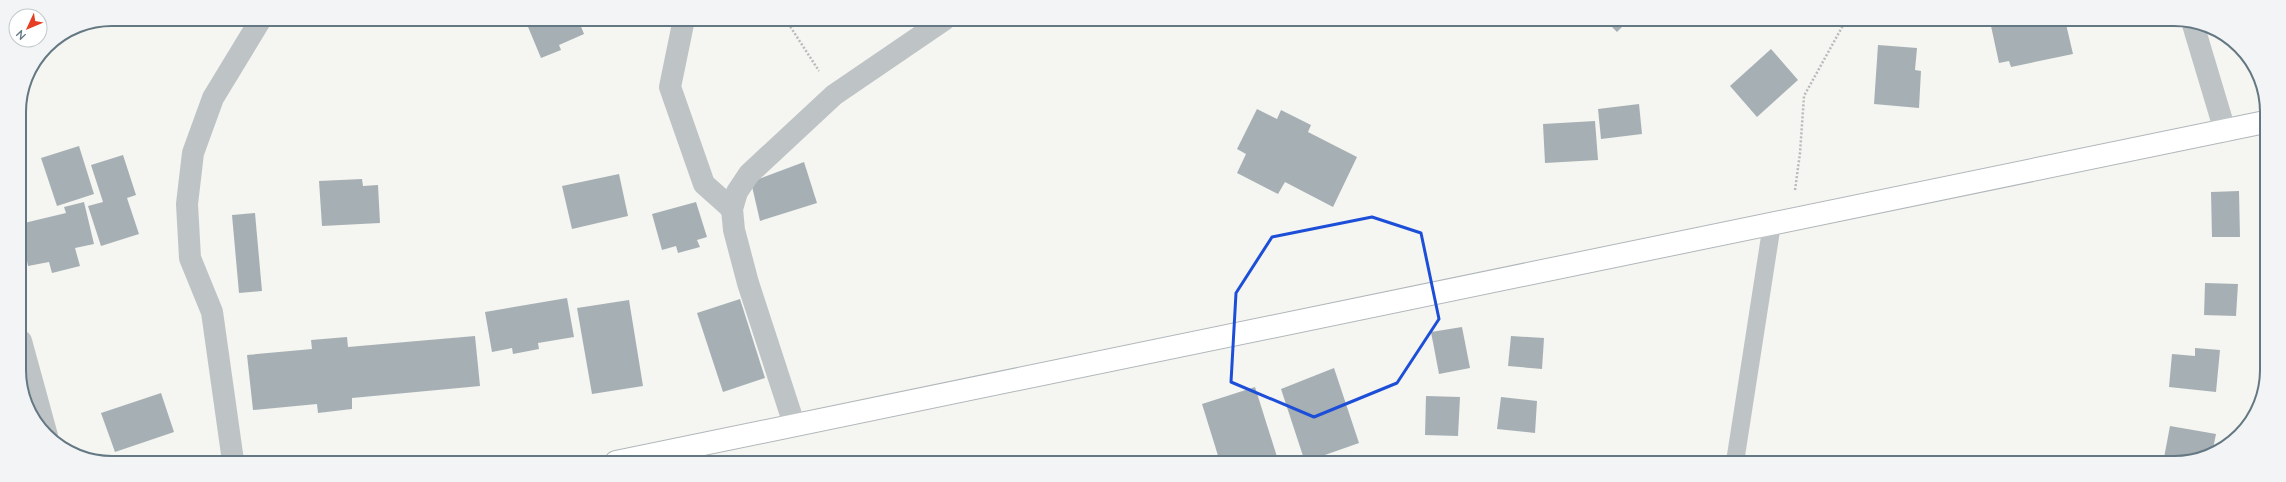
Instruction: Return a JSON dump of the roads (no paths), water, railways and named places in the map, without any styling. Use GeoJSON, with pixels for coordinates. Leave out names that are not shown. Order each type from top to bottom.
{"type":"FeatureCollection","features":[{"type":"Feature","properties":{"kind":"street"},"geometry":{"type":"LineString","coordinates":[[232,456],[212,312],[190,258],[187,204],[193,153],[213,98],[257,26]]}},
{"type":"Feature","properties":{"kind":"street"},"geometry":{"type":"LineString","coordinates":[[683,26],[670,87],[704,184],[732,209]]}},
{"type":"Feature","properties":{"kind":"street"},"geometry":{"type":"LineString","coordinates":[[794,424],[748,283],[734,230],[732,209],[737,192],[749,174],[834,96],[935,26]]}},
{"type":"Feature","properties":{"kind":"street"},"geometry":{"type":"LineString","coordinates":[[2194,29],[2225,131]]}},
{"type":"Feature","properties":{"kind":"street"},"geometry":{"type":"LineString","coordinates":[[644,456],[2260,123]]}},
{"type":"Feature","properties":{"kind":"street"},"geometry":{"type":"LineString","coordinates":[[26,359],[43,420]]}},
{"type":"Feature","properties":{"kind":"lane"},"geometry":{"type":"LineString","coordinates":[[1736,456],[1781,222]]}}]}
